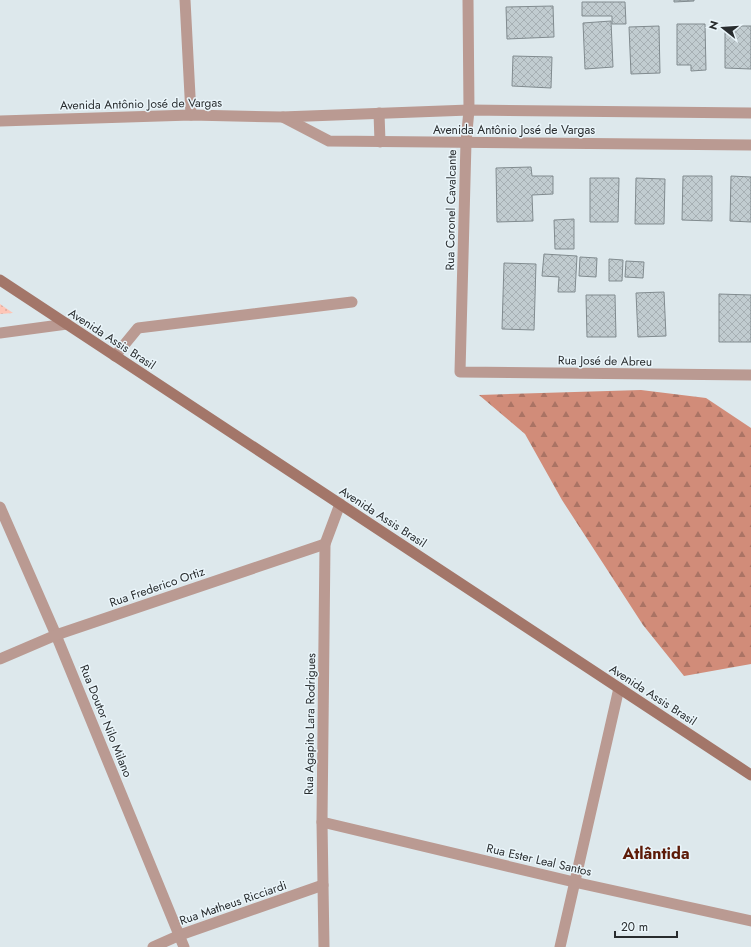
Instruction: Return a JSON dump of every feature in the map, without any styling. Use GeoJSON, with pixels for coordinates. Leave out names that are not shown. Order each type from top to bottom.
{"type":"FeatureCollection","features":[{"type":"Feature","properties":{"kind":"main road","name":"Avenida Assis Brasil"},"geometry":{"type":"LineString","coordinates":[[0,280],[751,775]]}},
{"type":"Feature","properties":{"kind":"street"},"geometry":{"type":"LineString","coordinates":[[185,0],[191,115]]}},
{"type":"Feature","properties":{"kind":"street","name":"Rua Coronel Cavalcante"},"geometry":{"type":"LineString","coordinates":[[460,372],[466,142],[469,110],[468,0]]}},
{"type":"Feature","properties":{"kind":"street","name":"Avenida Antônio José de Vargas"},"geometry":{"type":"LineString","coordinates":[[0,120],[191,115],[282,117],[469,110],[751,114]]}},
{"type":"Feature","properties":{"kind":"street"},"geometry":{"type":"LineString","coordinates":[[379,113],[380,142]]}},
{"type":"Feature","properties":{"kind":"street","name":"Avenida Antônio José de Vargas"},"geometry":{"type":"LineString","coordinates":[[282,117],[329,141],[751,145]]}},
{"type":"Feature","properties":{"kind":"street"},"geometry":{"type":"LineString","coordinates":[[115,356],[138,328],[352,302]]}},
{"type":"Feature","properties":{"kind":"street"},"geometry":{"type":"LineString","coordinates":[[0,333],[67,324]]}},
{"type":"Feature","properties":{"kind":"street","name":"Rua José de Abreu"},"geometry":{"type":"LineString","coordinates":[[460,372],[751,375]]}},
{"type":"Feature","properties":{"kind":"street","name":"Rua Agapito Lara Rodrigues"},"geometry":{"type":"LineString","coordinates":[[324,947],[322,822],[325,544],[340,504]]}},
{"type":"Feature","properties":{"kind":"street","name":"Rua Doutor Nilo Milano"},"geometry":{"type":"LineString","coordinates":[[0,507],[56,635],[184,947]]}},
{"type":"Feature","properties":{"kind":"street","name":"Rua Frederico Ortiz"},"geometry":{"type":"LineString","coordinates":[[0,659],[56,635],[325,544]]}},
{"type":"Feature","properties":{"kind":"street"},"geometry":{"type":"LineString","coordinates":[[560,947],[619,688]]}},
{"type":"Feature","properties":{"kind":"street","name":"Rua Ester Leal Santos"},"geometry":{"type":"LineString","coordinates":[[322,822],[574,882],[751,921]]}},
{"type":"Feature","properties":{"kind":"street","name":"Rua Matheus Ricciardi"},"geometry":{"type":"LineString","coordinates":[[153,947],[180,935],[323,885]]}},
{"type":"Feature","properties":{"kind":"shaded area"},"geometry":{"type":"Polygon","coordinates":[[[0,304],[13,313],[0,314],[0,304]]]}},
{"type":"Feature","properties":{"kind":"green space"},"geometry":{"type":"Polygon","coordinates":[[[641,390],[706,398],[751,428],[751,664],[684,676],[643,625],[562,500],[525,434],[479,395],[641,390]]]}},
{"type":"Feature","properties":{"kind":"building"},"geometry":{"type":"Polygon","coordinates":[[[674,0],[694,0],[694,1],[674,2],[674,0]]]}},
{"type":"Feature","properties":{"kind":"building"},"geometry":{"type":"Polygon","coordinates":[[[582,2],[625,2],[626,24],[612,24],[612,16],[582,16],[582,2]]]}},
{"type":"Feature","properties":{"kind":"building"},"geometry":{"type":"Polygon","coordinates":[[[553,6],[554,37],[507,39],[506,7],[553,6]]]}},
{"type":"Feature","properties":{"kind":"building"},"geometry":{"type":"Polygon","coordinates":[[[611,21],[613,67],[585,69],[583,23],[611,21]]]}},
{"type":"Feature","properties":{"kind":"building"},"geometry":{"type":"Polygon","coordinates":[[[677,24],[705,24],[706,70],[691,71],[691,65],[677,65],[677,24]]]}},
{"type":"Feature","properties":{"kind":"building"},"geometry":{"type":"Polygon","coordinates":[[[659,26],[660,73],[631,74],[629,27],[659,26]]]}},
{"type":"Feature","properties":{"kind":"building"},"geometry":{"type":"Polygon","coordinates":[[[725,26],[751,26],[751,69],[725,68],[725,26]]]}},
{"type":"Feature","properties":{"kind":"building"},"geometry":{"type":"Polygon","coordinates":[[[513,56],[552,57],[551,88],[512,86],[513,56]]]}},
{"type":"Feature","properties":{"kind":"building"},"geometry":{"type":"Polygon","coordinates":[[[531,167],[532,176],[553,176],[553,194],[532,195],[533,221],[497,222],[496,168],[531,167]]]}},
{"type":"Feature","properties":{"kind":"building"},"geometry":{"type":"Polygon","coordinates":[[[683,176],[712,176],[712,221],[682,220],[683,176]]]}},
{"type":"Feature","properties":{"kind":"building"},"geometry":{"type":"Polygon","coordinates":[[[731,176],[751,177],[751,222],[730,221],[731,176]]]}},
{"type":"Feature","properties":{"kind":"building"},"geometry":{"type":"Polygon","coordinates":[[[590,178],[619,178],[618,222],[590,222],[590,178]]]}},
{"type":"Feature","properties":{"kind":"building"},"geometry":{"type":"Polygon","coordinates":[[[636,178],[665,179],[664,224],[635,224],[636,178]]]}},
{"type":"Feature","properties":{"kind":"building"},"geometry":{"type":"Polygon","coordinates":[[[574,219],[574,249],[555,249],[554,220],[574,219]]]}},
{"type":"Feature","properties":{"kind":"building"},"geometry":{"type":"Polygon","coordinates":[[[544,254],[577,256],[575,292],[558,292],[559,277],[542,276],[544,254]]]}},
{"type":"Feature","properties":{"kind":"building"},"geometry":{"type":"Polygon","coordinates":[[[580,257],[597,258],[596,277],[579,276],[580,257]]]}},
{"type":"Feature","properties":{"kind":"building"},"geometry":{"type":"Polygon","coordinates":[[[609,259],[623,260],[622,281],[609,281],[609,259]]]}},
{"type":"Feature","properties":{"kind":"building"},"geometry":{"type":"Polygon","coordinates":[[[626,261],[644,262],[643,278],[625,277],[626,261]]]}},
{"type":"Feature","properties":{"kind":"building"},"geometry":{"type":"Polygon","coordinates":[[[504,263],[536,264],[534,330],[502,329],[504,263]]]}},
{"type":"Feature","properties":{"kind":"building"},"geometry":{"type":"Polygon","coordinates":[[[664,292],[666,336],[638,337],[636,293],[664,292]]]}},
{"type":"Feature","properties":{"kind":"building"},"geometry":{"type":"Polygon","coordinates":[[[719,294],[751,295],[751,342],[719,342],[719,294]]]}},
{"type":"Feature","properties":{"kind":"building"},"geometry":{"type":"Polygon","coordinates":[[[586,295],[615,295],[616,337],[587,337],[586,295]]]}},
{"type":"Feature","properties":{"kind":"district","name":"Atlântida"},"geometry":{"type":"Point","coordinates":[656,853]}}]}
